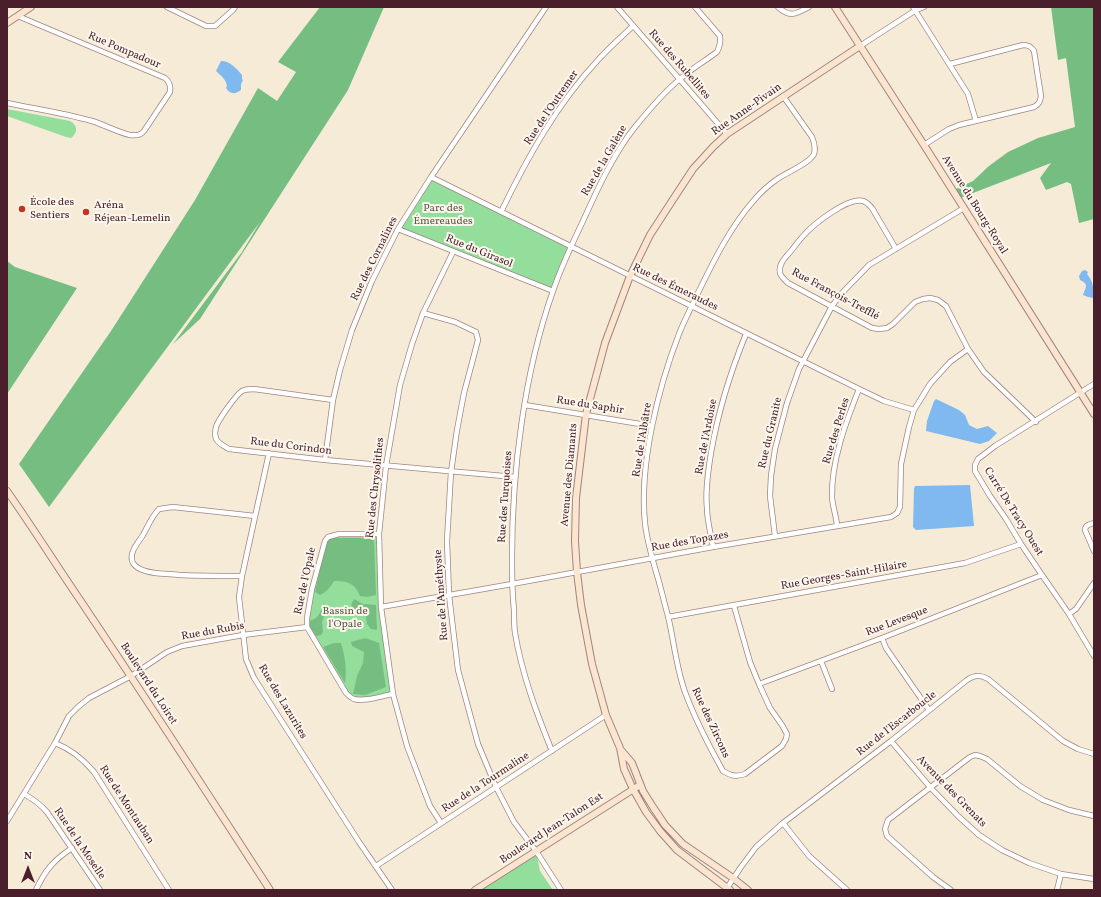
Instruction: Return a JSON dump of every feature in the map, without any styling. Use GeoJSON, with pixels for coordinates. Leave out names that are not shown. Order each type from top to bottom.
{"type":"FeatureCollection","features":[{"type":"Feature","properties":{"kind":"street"},"geometry":{"type":"LineString","coordinates":[[7,23],[31,7]]}},
{"type":"Feature","properties":{"kind":"street"},"geometry":{"type":"LineString","coordinates":[[167,7],[210,27],[215,26],[235,7]]}},
{"type":"Feature","properties":{"kind":"street","name":"Rue des Cornalines"},"geometry":{"type":"LineString","coordinates":[[325,460],[340,370],[352,330],[372,281],[398,229],[431,177],[546,7]]}},
{"type":"Feature","properties":{"kind":"street","name":"Rue des Rubellites"},"geometry":{"type":"LineString","coordinates":[[617,7],[727,134]]}},
{"type":"Feature","properties":{"kind":"street","name":"Rue de la Galène"},"geometry":{"type":"LineString","coordinates":[[571,246],[592,200],[614,159],[634,128],[656,102],[680,79],[717,52],[720,48],[720,36],[695,7]]}},
{"type":"Feature","properties":{"kind":"street"},"geometry":{"type":"LineString","coordinates":[[778,7],[788,14],[794,14],[808,7]]}},
{"type":"Feature","properties":{"kind":"street","name":"Avenue du Bourg-Royal"},"geometry":{"type":"LineString","coordinates":[[835,7],[1094,414]]}},
{"type":"Feature","properties":{"kind":"street","name":"Rue Anne-Pivain"},"geometry":{"type":"LineString","coordinates":[[630,276],[650,235],[693,169],[727,134],[914,9],[924,7]]}},
{"type":"Feature","properties":{"kind":"street"},"geometry":{"type":"LineString","coordinates":[[914,9],[968,94],[976,121]]}},
{"type":"Feature","properties":{"kind":"street","name":"Rue Pompadour"},"geometry":{"type":"LineString","coordinates":[[7,103],[68,115],[94,122],[130,135],[138,135],[142,134],[170,92],[171,88],[169,80],[165,78],[18,16]]}},
{"type":"Feature","properties":{"kind":"street","name":"Rue de l'Outremer"},"geometry":{"type":"LineString","coordinates":[[501,212],[514,185],[546,128],[575,87],[598,60],[633,26]]}},
{"type":"Feature","properties":{"kind":"street"},"geometry":{"type":"LineString","coordinates":[[924,145],[949,129],[959,125],[1034,107],[1040,101],[1041,96],[1034,51],[1028,46],[1023,45],[950,64]]}},
{"type":"Feature","properties":{"kind":"street","name":"Rue de l'Albâtre"},"geometry":{"type":"LineString","coordinates":[[652,558],[645,525],[643,500],[646,464],[652,426],[661,390],[680,332],[714,261],[739,219],[756,198],[777,179],[797,168],[814,154],[814,143],[812,137],[783,96]]}},
{"type":"Feature","properties":{"kind":"street","name":"Rue des Émeraudes"},"geometry":{"type":"LineString","coordinates":[[431,177],[859,389],[884,401],[914,410]]}},
{"type":"Feature","properties":{"kind":"street","name":"Rue François-Trefflé"},"geometry":{"type":"LineString","coordinates":[[896,248],[868,202],[856,200],[848,202],[815,224],[782,262],[780,273],[788,283],[872,328],[887,328],[915,302],[930,298],[938,300],[946,306],[968,349],[984,372],[1036,422]]}},
{"type":"Feature","properties":{"kind":"street","name":"Rue du Granite"},"geometry":{"type":"LineString","coordinates":[[775,536],[770,496],[771,476],[775,449],[786,403],[799,369],[832,306],[841,294],[869,265],[964,208]]}},
{"type":"Feature","properties":{"kind":"street","name":"Rue du Girasol"},"geometry":{"type":"LineString","coordinates":[[398,229],[553,291]]}},
{"type":"Feature","properties":{"kind":"street","name":"Rue des Turquoises"},"geometry":{"type":"LineString","coordinates":[[552,751],[534,706],[524,674],[515,632],[512,584],[512,533],[519,441],[537,346],[553,291],[571,246]]}},
{"type":"Feature","properties":{"kind":"street","name":"Rue des Chrysolithes"},"geometry":{"type":"LineString","coordinates":[[442,823],[430,806],[407,746],[393,694],[381,607],[379,534],[386,466],[400,385],[423,313],[453,252]]}},
{"type":"Feature","properties":{"kind":"street","name":"Avenue des Diamants"},"geometry":{"type":"LineString","coordinates":[[630,276],[606,343],[586,414],[576,498],[575,541],[581,604],[592,664],[606,715],[620,748],[624,769],[632,789],[660,831],[677,850],[729,889]]}},
{"type":"Feature","properties":{"kind":"street","name":"Rue de l'Améthyste"},"geometry":{"type":"LineString","coordinates":[[423,313],[455,322],[476,332],[478,336],[464,393],[451,472],[447,540],[449,595],[458,670],[478,744],[496,787],[514,822],[536,851],[561,890]]}},
{"type":"Feature","properties":{"kind":"street","name":"Rue de l'Ardoise"},"geometry":{"type":"LineString","coordinates":[[713,547],[706,508],[709,465],[714,436],[725,391],[746,334]]}},
{"type":"Feature","properties":{"kind":"street"},"geometry":{"type":"LineString","coordinates":[[914,410],[930,384],[950,362],[968,349]]}},
{"type":"Feature","properties":{"kind":"street","name":"Carré De Tracy Ouest"},"geometry":{"type":"LineString","coordinates":[[1094,384],[988,452],[978,459],[975,465],[975,471],[990,496],[1069,614],[1094,656]]}},
{"type":"Feature","properties":{"kind":"street","name":"Rue du Corindon"},"geometry":{"type":"LineString","coordinates":[[334,400],[248,389],[236,397],[216,427],[216,440],[221,445],[229,448],[325,460],[516,477]]}},
{"type":"Feature","properties":{"kind":"street","name":"Rue des Perles"},"geometry":{"type":"LineString","coordinates":[[837,525],[832,498],[836,459],[859,389]]}},
{"type":"Feature","properties":{"kind":"street","name":"Rue du Saphir"},"geometry":{"type":"LineString","coordinates":[[525,405],[652,426]]}},
{"type":"Feature","properties":{"kind":"street","name":"Rue des Topazes"},"geometry":{"type":"LineString","coordinates":[[381,607],[837,525],[890,517],[897,513],[900,508],[900,464],[914,410]]}},
{"type":"Feature","properties":{"kind":"street","name":"Rue des Lazurites"},"geometry":{"type":"LineString","coordinates":[[269,453],[242,576],[239,597],[246,659],[254,678],[359,842],[392,890]]}},
{"type":"Feature","properties":{"kind":"street","name":"Boulevard du Loiret"},"geometry":{"type":"LineString","coordinates":[[7,491],[26,517],[62,574],[131,676],[270,890]]}},
{"type":"Feature","properties":{"kind":"street"},"geometry":{"type":"LineString","coordinates":[[242,576],[212,577],[154,573],[136,566],[133,562],[132,556],[134,548],[142,537],[155,513],[159,509],[173,507],[255,516]]}},
{"type":"Feature","properties":{"kind":"street"},"geometry":{"type":"LineString","coordinates":[[1094,523],[1086,525],[1085,527],[1094,551]]}},
{"type":"Feature","properties":{"kind":"street","name":"Rue de l'Opale"},"geometry":{"type":"LineString","coordinates":[[379,534],[339,534],[328,538],[325,541],[312,589],[306,627],[346,693],[353,699],[371,700],[381,696],[393,694]]}},
{"type":"Feature","properties":{"kind":"street","name":"Rue Georges-Saint-Hilaire"},"geometry":{"type":"LineString","coordinates":[[668,617],[965,563],[1021,544]]}},
{"type":"Feature","properties":{"kind":"street","name":"Rue des Zircons"},"geometry":{"type":"LineString","coordinates":[[652,558],[658,576],[679,673],[685,692],[693,712],[723,771],[730,776],[738,777],[745,774],[782,746],[787,734],[770,708],[759,684],[750,662],[734,606]]}},
{"type":"Feature","properties":{"kind":"street","name":"Rue Levesque"},"geometry":{"type":"LineString","coordinates":[[759,684],[882,638],[1042,575]]}},
{"type":"Feature","properties":{"kind":"street"},"geometry":{"type":"LineString","coordinates":[[1069,614],[1076,609],[1094,583]]}},
{"type":"Feature","properties":{"kind":"street","name":"Rue du Rubis"},"geometry":{"type":"LineString","coordinates":[[7,821],[55,743],[69,716],[89,698],[131,676],[167,652],[182,646],[243,635],[306,627]]}},
{"type":"Feature","properties":{"kind":"street"},"geometry":{"type":"LineString","coordinates":[[882,638],[886,648],[928,710]]}},
{"type":"Feature","properties":{"kind":"street"},"geometry":{"type":"LineString","coordinates":[[821,661],[832,689]]}},
{"type":"Feature","properties":{"kind":"street","name":"Rue de l'Escarboucle"},"geometry":{"type":"LineString","coordinates":[[729,889],[733,878],[756,847],[783,824],[971,677],[977,675],[988,679],[1063,741],[1078,749],[1094,754]]}},
{"type":"Feature","properties":{"kind":"street","name":"Rue de la Tourmaline"},"geometry":{"type":"LineString","coordinates":[[376,866],[606,715]]}},
{"type":"Feature","properties":{"kind":"street","name":"Avenue des Grenats"},"geometry":{"type":"LineString","coordinates":[[891,741],[930,787],[979,835],[1002,850],[1029,862],[1061,874],[1094,879]]}},
{"type":"Feature","properties":{"kind":"street","name":"Rue de Montauban"},"geometry":{"type":"LineString","coordinates":[[55,743],[74,752],[94,772],[169,890]]}},
{"type":"Feature","properties":{"kind":"street","name":"Avenue des Diamants"},"geometry":{"type":"LineString","coordinates":[[620,748],[632,763],[643,791],[665,825],[683,844],[748,890]]}},
{"type":"Feature","properties":{"kind":"street"},"geometry":{"type":"LineString","coordinates":[[951,890],[933,877],[887,836],[885,829],[888,820],[970,757],[975,755],[987,759],[1020,786],[1043,800],[1069,810],[1094,816]]}},
{"type":"Feature","properties":{"kind":"street","name":"Boulevard Jean-Talon Est"},"geometry":{"type":"LineString","coordinates":[[475,890],[640,785]]}},
{"type":"Feature","properties":{"kind":"street","name":"Rue de la Moselle"},"geometry":{"type":"LineString","coordinates":[[24,794],[44,808],[100,890]]}},
{"type":"Feature","properties":{"kind":"street"},"geometry":{"type":"LineString","coordinates":[[783,824],[809,856],[847,890]]}},
{"type":"Feature","properties":{"kind":"street"},"geometry":{"type":"LineString","coordinates":[[36,890],[49,868],[58,858],[72,848]]}},
{"type":"Feature","properties":{"kind":"street"},"geometry":{"type":"LineString","coordinates":[[1057,890],[1061,874]]}},
{"type":"Feature","properties":{"kind":"green space"},"geometry":{"type":"Polygon","coordinates":[[[320,7],[384,7],[348,90],[200,319],[173,344],[242,252],[260,222],[49,507],[19,464],[111,331],[195,200],[258,88],[277,101],[296,72],[278,62],[320,7]]]}},
{"type":"Feature","properties":{"kind":"green space"},"geometry":{"type":"Polygon","coordinates":[[[1051,7],[1094,7],[1094,219],[1079,223],[1071,184],[1067,182],[1046,190],[1040,178],[1051,163],[960,198],[956,189],[973,181],[989,166],[1008,152],[1038,138],[1075,127],[1066,58],[1058,60],[1051,7]]]}},
{"type":"Feature","properties":{"kind":"green space"},"geometry":{"type":"Polygon","coordinates":[[[7,109],[70,121],[76,127],[75,134],[71,138],[66,137],[7,116],[7,109]]]}},
{"type":"Feature","properties":{"kind":"green space","name":"Parc des Émereaudes"},"geometry":{"type":"Polygon","coordinates":[[[431,177],[571,247],[553,291],[398,229],[431,177]]]}},
{"type":"Feature","properties":{"kind":"green space"},"geometry":{"type":"Polygon","coordinates":[[[7,261],[15,267],[77,288],[7,394],[7,261]]]}},
{"type":"Feature","properties":{"kind":"green space","name":"Bassin de l'Opale"},"geometry":{"type":"Polygon","coordinates":[[[379,534],[381,607],[393,694],[353,699],[346,693],[307,627],[307,618],[325,541],[333,535],[379,534]]]}},
{"type":"Feature","properties":{"kind":"green space"},"geometry":{"type":"Polygon","coordinates":[[[331,538],[369,538],[374,541],[376,595],[367,597],[360,596],[356,588],[347,582],[339,581],[334,581],[328,590],[320,595],[315,592],[326,543],[331,538]]]}},
{"type":"Feature","properties":{"kind":"green space"},"geometry":{"type":"Polygon","coordinates":[[[354,599],[363,604],[376,605],[377,630],[371,629],[367,624],[365,611],[355,611],[351,605],[354,599]]]}},
{"type":"Feature","properties":{"kind":"green space"},"geometry":{"type":"Polygon","coordinates":[[[323,607],[325,613],[322,622],[323,632],[321,635],[316,636],[309,625],[309,621],[316,618],[323,607]]]}},
{"type":"Feature","properties":{"kind":"green space"},"geometry":{"type":"Polygon","coordinates":[[[365,638],[379,643],[386,687],[365,695],[353,694],[357,676],[363,663],[364,652],[352,646],[351,642],[365,638]]]}},
{"type":"Feature","properties":{"kind":"green space"},"geometry":{"type":"Polygon","coordinates":[[[334,643],[341,643],[346,668],[345,683],[323,647],[334,643]]]}},
{"type":"Feature","properties":{"kind":"green space"},"geometry":{"type":"Polygon","coordinates":[[[536,851],[540,871],[553,890],[476,890],[536,851]]]}},
{"type":"Feature","properties":{"kind":"water"},"geometry":{"type":"Polygon","coordinates":[[[221,61],[224,61],[236,68],[242,75],[243,80],[241,90],[231,93],[226,88],[226,81],[216,71],[221,61]]]}},
{"type":"Feature","properties":{"kind":"water"},"geometry":{"type":"Polygon","coordinates":[[[1085,270],[1088,272],[1087,274],[1092,282],[1094,298],[1083,295],[1086,284],[1080,280],[1079,276],[1082,271],[1085,270]]]}},
{"type":"Feature","properties":{"kind":"water"},"geometry":{"type":"Polygon","coordinates":[[[936,399],[959,410],[965,415],[969,425],[977,429],[988,426],[997,433],[989,441],[980,444],[926,431],[927,421],[936,399]]]}},
{"type":"Feature","properties":{"kind":"water"},"geometry":{"type":"Polygon","coordinates":[[[970,485],[974,526],[916,530],[913,527],[915,486],[970,485]]]}},
{"type":"Feature","properties":{"kind":"place","name":"École des Sentiers"},"geometry":{"type":"Point","coordinates":[22,209]}},
{"type":"Feature","properties":{"kind":"place","name":"Aréna Réjean‑Lemelin"},"geometry":{"type":"Point","coordinates":[86,212]}}]}
